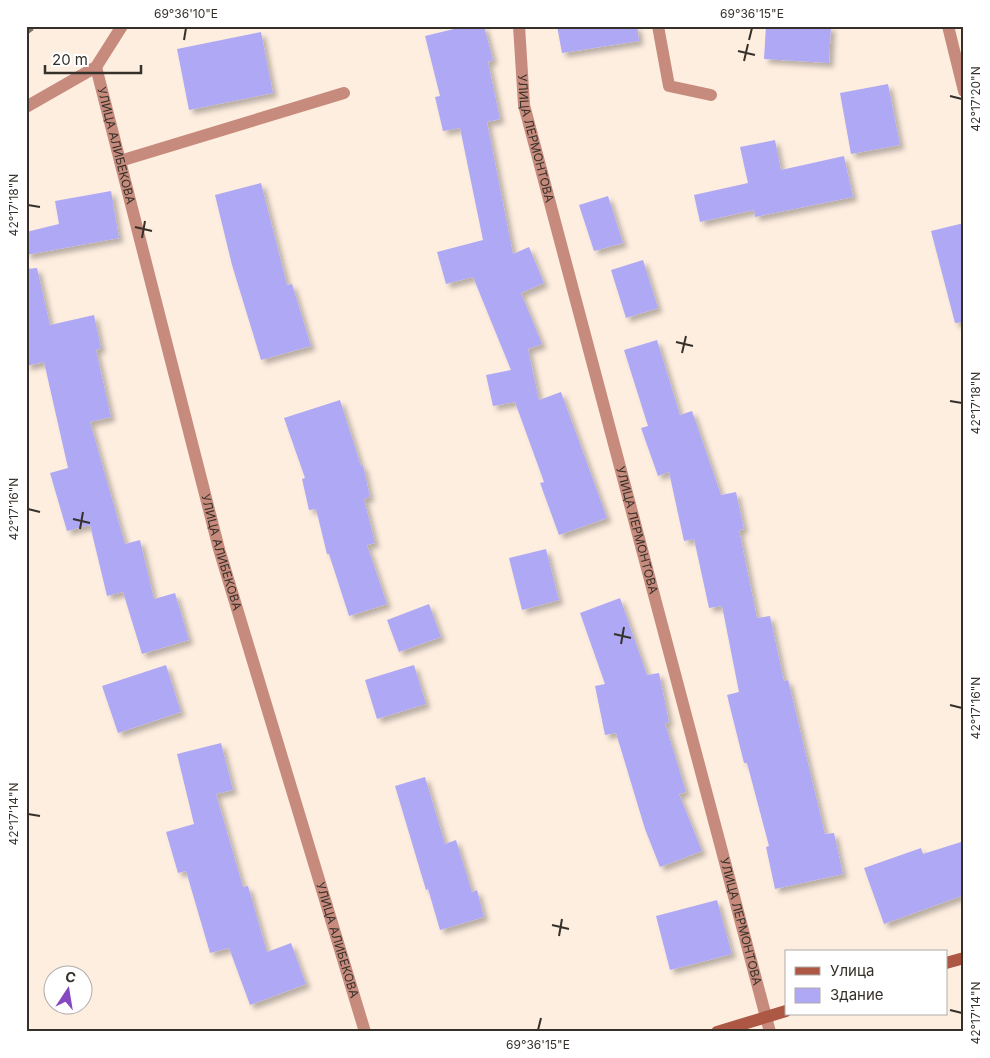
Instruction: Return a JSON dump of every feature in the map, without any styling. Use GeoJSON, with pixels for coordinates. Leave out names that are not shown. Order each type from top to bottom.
{"type":"FeatureCollection","features":[{"type":"Feature","properties":{"kind":"street"},"geometry":{"type":"LineString","coordinates":[[26,107],[96,68],[122,26]]}},
{"type":"Feature","properties":{"kind":"street","name":"УЛИЦА ЛЕРМОНТОВА"},"geometry":{"type":"LineString","coordinates":[[519,26],[524,105],[770,1032]]}},
{"type":"Feature","properties":{"kind":"street"},"geometry":{"type":"LineString","coordinates":[[658,26],[669,86],[711,95]]}},
{"type":"Feature","properties":{"kind":"street"},"geometry":{"type":"LineString","coordinates":[[948,26],[964,91]]}},
{"type":"Feature","properties":{"kind":"street","name":"УЛИЦА АЛИБЕКОВА"},"geometry":{"type":"LineString","coordinates":[[96,68],[219,549],[365,1032]]}},
{"type":"Feature","properties":{"kind":"street"},"geometry":{"type":"LineString","coordinates":[[120,161],[344,93]]}},
{"type":"Feature","properties":{"kind":"street"},"geometry":{"type":"LineString","coordinates":[[948,963],[964,958]]}},
{"type":"Feature","properties":{"kind":"street"},"geometry":{"type":"LineString","coordinates":[[717,1032],[785,1011]]}},
{"type":"Feature","properties":{"kind":"building"},"geometry":{"type":"Polygon","coordinates":[[[466,26],[484,26],[493,60],[488,62],[500,119],[487,122],[513,254],[529,247],[544,283],[521,293],[542,344],[528,349],[539,400],[561,392],[607,518],[559,535],[540,483],[544,482],[515,402],[493,406],[486,375],[511,370],[473,277],[446,284],[437,252],[483,240],[460,128],[443,131],[435,97],[440,96],[425,36],[466,26]]]}},
{"type":"Feature","properties":{"kind":"building"},"geometry":{"type":"Polygon","coordinates":[[[557,26],[637,26],[639,41],[562,53],[557,26]]]}},
{"type":"Feature","properties":{"kind":"building"},"geometry":{"type":"Polygon","coordinates":[[[766,26],[831,26],[829,63],[764,59],[766,26]]]}},
{"type":"Feature","properties":{"kind":"building"},"geometry":{"type":"Polygon","coordinates":[[[261,32],[273,93],[189,110],[177,49],[261,32]]]}},
{"type":"Feature","properties":{"kind":"building"},"geometry":{"type":"Polygon","coordinates":[[[888,84],[900,145],[851,154],[840,93],[888,84]]]}},
{"type":"Feature","properties":{"kind":"building"},"geometry":{"type":"Polygon","coordinates":[[[775,140],[781,170],[844,156],[853,197],[755,217],[754,210],[700,222],[694,195],[748,183],[740,147],[775,140]]]}},
{"type":"Feature","properties":{"kind":"building"},"geometry":{"type":"Polygon","coordinates":[[[261,183],[287,285],[292,284],[311,346],[261,360],[232,265],[215,195],[261,183]]]}},
{"type":"Feature","properties":{"kind":"building"},"geometry":{"type":"Polygon","coordinates":[[[111,191],[119,238],[26,255],[26,232],[59,224],[55,201],[111,191]]]}},
{"type":"Feature","properties":{"kind":"building"},"geometry":{"type":"Polygon","coordinates":[[[608,196],[623,243],[594,251],[579,205],[608,196]]]}},
{"type":"Feature","properties":{"kind":"building"},"geometry":{"type":"Polygon","coordinates":[[[964,223],[964,322],[955,323],[931,231],[964,223]]]}},
{"type":"Feature","properties":{"kind":"building"},"geometry":{"type":"Polygon","coordinates":[[[643,260],[658,308],[626,318],[611,270],[643,260]]]}},
{"type":"Feature","properties":{"kind":"building"},"geometry":{"type":"Polygon","coordinates":[[[37,268],[50,325],[94,315],[101,348],[96,350],[111,417],[90,422],[125,544],[140,540],[154,599],[175,593],[189,640],[142,654],[123,592],[107,596],[90,525],[67,531],[50,473],[68,468],[44,362],[26,366],[26,269],[37,268]]]}},
{"type":"Feature","properties":{"kind":"building"},"geometry":{"type":"Polygon","coordinates":[[[657,340],[680,415],[692,411],[721,495],[736,492],[744,529],[739,530],[757,618],[770,616],[784,681],[788,680],[825,834],[834,833],[843,874],[775,889],[766,847],[769,846],[747,763],[744,763],[727,695],[739,692],[722,606],[709,608],[694,539],[684,541],[669,472],[658,476],[641,428],[648,426],[624,350],[657,340]]]}},
{"type":"Feature","properties":{"kind":"building"},"geometry":{"type":"Polygon","coordinates":[[[340,400],[361,466],[363,465],[370,497],[364,499],[375,543],[367,545],[387,604],[349,616],[329,554],[327,554],[316,509],[309,510],[302,479],[305,478],[284,418],[340,400]]]}},
{"type":"Feature","properties":{"kind":"building"},"geometry":{"type":"Polygon","coordinates":[[[546,549],[559,600],[522,610],[509,558],[546,549]]]}},
{"type":"Feature","properties":{"kind":"building"},"geometry":{"type":"Polygon","coordinates":[[[620,598],[647,675],[659,673],[669,722],[665,723],[686,792],[679,794],[702,851],[660,867],[645,829],[616,733],[605,735],[595,686],[605,684],[580,613],[620,598]]]}},
{"type":"Feature","properties":{"kind":"building"},"geometry":{"type":"Polygon","coordinates":[[[429,604],[441,637],[399,652],[387,620],[429,604]]]}},
{"type":"Feature","properties":{"kind":"building"},"geometry":{"type":"Polygon","coordinates":[[[166,665],[181,712],[118,733],[102,686],[166,665]]]}},
{"type":"Feature","properties":{"kind":"building"},"geometry":{"type":"Polygon","coordinates":[[[414,665],[426,704],[377,719],[365,680],[414,665]]]}},
{"type":"Feature","properties":{"kind":"building"},"geometry":{"type":"Polygon","coordinates":[[[221,743],[233,790],[216,794],[243,887],[248,886],[267,952],[291,943],[306,984],[250,1005],[229,948],[210,953],[186,871],[178,873],[166,832],[194,824],[177,754],[221,743]]]}},
{"type":"Feature","properties":{"kind":"building"},"geometry":{"type":"Polygon","coordinates":[[[425,777],[445,844],[456,840],[472,892],[477,890],[484,917],[440,930],[395,786],[425,777]]]}},
{"type":"Feature","properties":{"kind":"building"},"geometry":{"type":"Polygon","coordinates":[[[964,841],[964,895],[884,924],[864,868],[921,848],[923,854],[964,841]]]}},
{"type":"Feature","properties":{"kind":"building"},"geometry":{"type":"Polygon","coordinates":[[[717,900],[732,954],[670,970],[656,916],[717,900]]]}},
{"type":"Feature","properties":{"kind":"railway"},"geometry":{"type":"LineString","coordinates":[[26,33],[36,26]]}}]}
